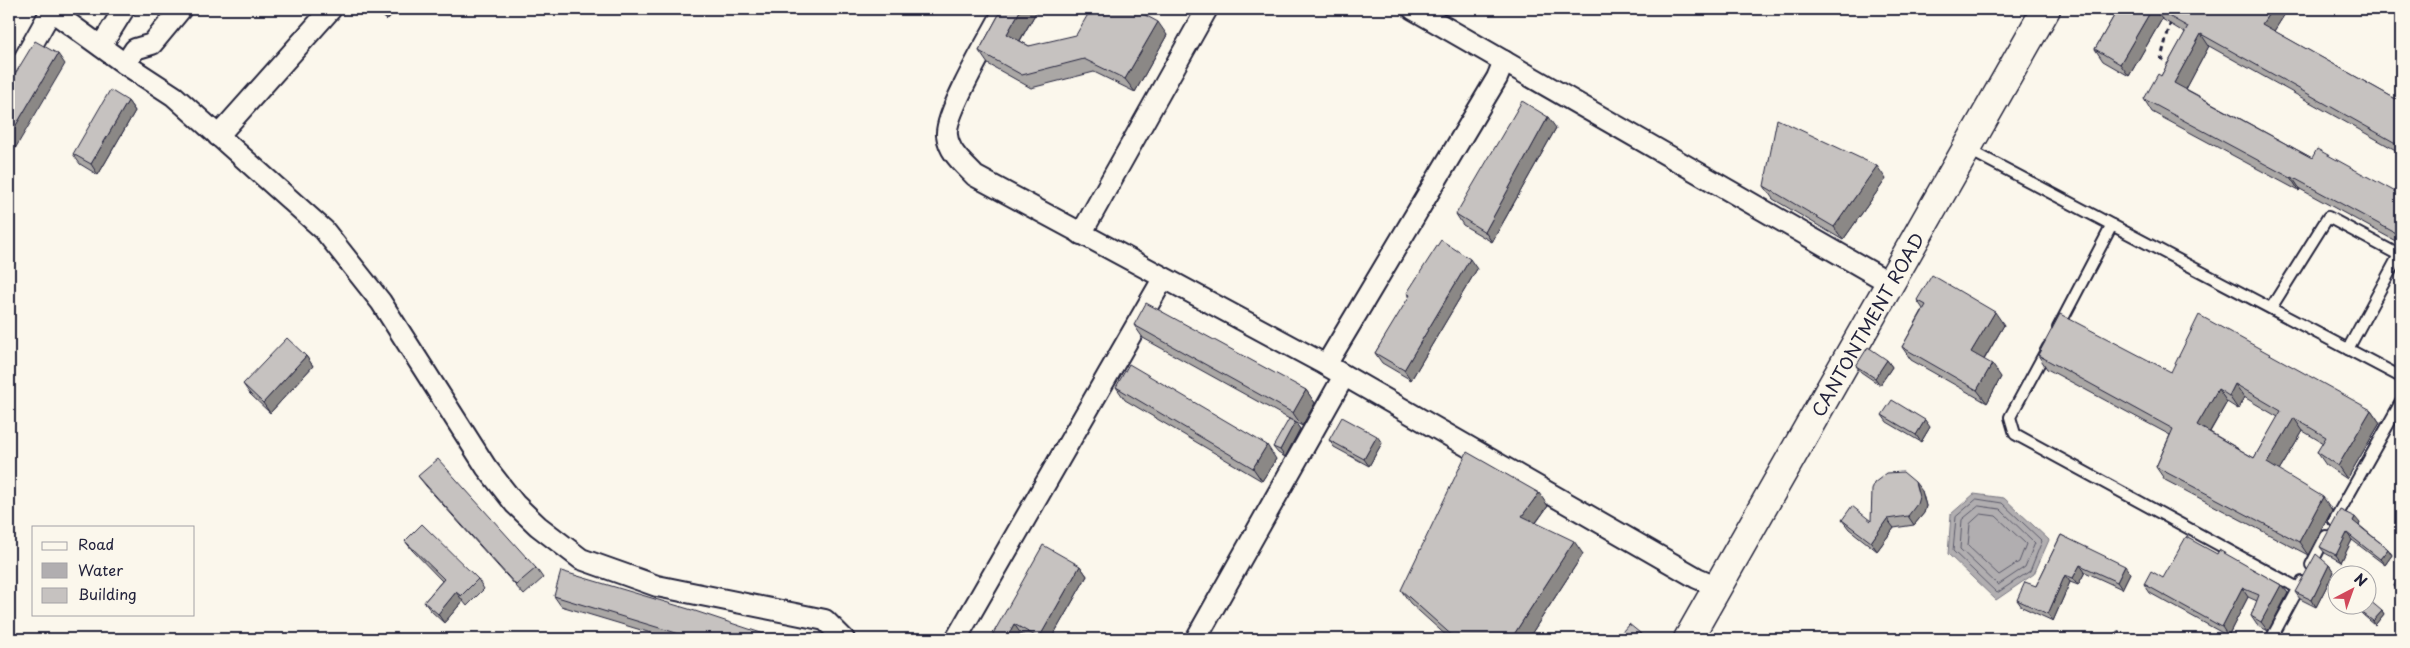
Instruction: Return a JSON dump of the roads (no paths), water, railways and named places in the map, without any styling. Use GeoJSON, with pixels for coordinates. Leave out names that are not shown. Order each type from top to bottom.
{"type":"FeatureCollection","features":[{"type":"Feature","properties":{"kind":"street"},"geometry":{"type":"LineString","coordinates":[[102,46],[124,9]]}},
{"type":"Feature","properties":{"kind":"street"},"geometry":{"type":"LineString","coordinates":[[125,64],[135,49],[152,44],[180,9]]}},
{"type":"Feature","properties":{"kind":"street"},"geometry":{"type":"LineString","coordinates":[[218,136],[331,9]]}},
{"type":"Feature","properties":{"kind":"street"},"geometry":{"type":"LineString","coordinates":[[1005,9],[956,103],[946,134],[954,155],[975,176],[1326,366],[1697,578],[1718,587]]}},
{"type":"Feature","properties":{"kind":"street"},"geometry":{"type":"LineString","coordinates":[[1081,234],[1206,9]]}},
{"type":"Feature","properties":{"kind":"street"},"geometry":{"type":"LineString","coordinates":[[1413,9],[1890,283]]}},
{"type":"Feature","properties":{"kind":"street","name":"CANTONTMENT ROAD"},"geometry":{"type":"LineString","coordinates":[[1688,639],[2046,9]]}},
{"type":"Feature","properties":{"kind":"street"},"geometry":{"type":"LineString","coordinates":[[9,86],[50,10],[125,64],[174,96],[324,230],[380,302],[486,467],[515,504],[538,526],[581,559],[657,586],[826,620],[844,639]]}},
{"type":"Feature","properties":{"kind":"street"},"geometry":{"type":"LineString","coordinates":[[1326,366],[1497,78],[1504,62]]}},
{"type":"Feature","properties":{"kind":"street"},"geometry":{"type":"LineString","coordinates":[[956,639],[1163,279]]}},
{"type":"Feature","properties":{"kind":"street"},"geometry":{"type":"LineString","coordinates":[[1196,639],[1344,376]]}},
{"type":"Feature","properties":{"kind":"lane"},"geometry":{"type":"LineString","coordinates":[[1967,147],[1977,154],[2401,377]]}},
{"type":"Feature","properties":{"kind":"lane"},"geometry":{"type":"LineString","coordinates":[[2271,308],[2328,217],[2383,246],[2399,255],[2348,349]]}},
{"type":"Feature","properties":{"kind":"lane"},"geometry":{"type":"LineString","coordinates":[[2112,225],[2010,417],[2014,434],[2298,588]]}},
{"type":"Feature","properties":{"kind":"lane"},"geometry":{"type":"LineString","coordinates":[[2271,639],[2359,474],[2401,402]]}},
{"type":"Feature","properties":{"kind":"water"},"geometry":{"type":"Polygon","coordinates":[[[1974,494],[2004,498],[2049,540],[2034,574],[1996,600],[1948,554],[1951,514],[1974,494]]]}}]}
